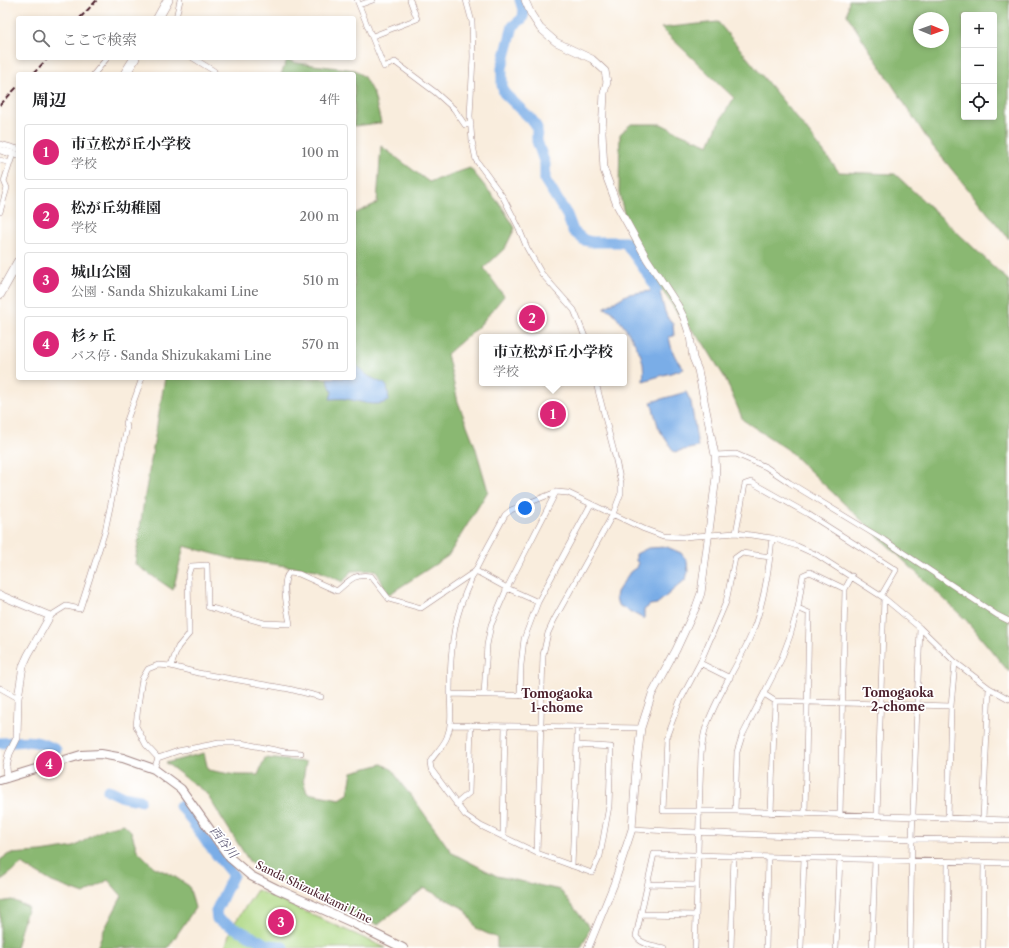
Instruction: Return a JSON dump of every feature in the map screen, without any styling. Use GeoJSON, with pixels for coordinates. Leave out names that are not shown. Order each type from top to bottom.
{"type":"FeatureCollection","features":[{"type":"Feature","properties":{"kind":"highway"},"geometry":{"type":"LineString","coordinates":[[159,16],[168,0]]}},
{"type":"Feature","properties":{"kind":"highway"},"geometry":{"type":"LineString","coordinates":[[126,72],[134,60]]}},
{"type":"Feature","properties":{"kind":"highway"},"geometry":{"type":"LineString","coordinates":[[0,294],[16,266]]}},
{"type":"Feature","properties":{"kind":"main road","name":"Sanda Shizukakami Line"},"geometry":{"type":"LineString","coordinates":[[4,779],[81,755],[102,754],[123,758],[154,769],[181,789],[230,858],[251,876],[351,922],[403,948]]}},
{"type":"Feature","properties":{"kind":"street"},"geometry":{"type":"LineString","coordinates":[[176,16],[180,0]]}},
{"type":"Feature","properties":{"kind":"street"},"geometry":{"type":"LineString","coordinates":[[373,0],[358,2],[373,36],[384,67],[395,62],[435,92],[454,109],[465,125],[471,124]]}},
{"type":"Feature","properties":{"kind":"street"},"geometry":{"type":"LineString","coordinates":[[373,36],[417,18],[410,0]]}},
{"type":"Feature","properties":{"kind":"street"},"geometry":{"type":"LineString","coordinates":[[466,0],[472,22],[471,124],[476,160],[503,197],[518,226],[527,248],[542,274],[574,310],[584,334]]}},
{"type":"Feature","properties":{"kind":"street"},"geometry":{"type":"LineString","coordinates":[[525,0],[531,14],[540,28],[556,42],[592,59],[605,71],[608,82],[604,93],[602,132],[604,170],[617,205],[646,259],[678,306],[684,318],[690,336],[693,358],[698,370],[716,455],[716,477],[707,536],[703,580],[696,607],[652,694],[641,728],[636,770],[632,829],[614,884],[588,948]]}},
{"type":"Feature","properties":{"kind":"street"},"geometry":{"type":"LineString","coordinates":[[96,72],[106,60]]}},
{"type":"Feature","properties":{"kind":"street"},"geometry":{"type":"LineString","coordinates":[[196,60],[214,72]]}},
{"type":"Feature","properties":{"kind":"street"},"geometry":{"type":"LineString","coordinates":[[0,144],[16,153]]}},
{"type":"Feature","properties":{"kind":"street"},"geometry":{"type":"LineString","coordinates":[[0,150],[16,153]]}},
{"type":"Feature","properties":{"kind":"street"},"geometry":{"type":"LineString","coordinates":[[0,212],[7,188],[4,181],[10,162],[16,153]]}},
{"type":"Feature","properties":{"kind":"street"},"geometry":{"type":"LineString","coordinates":[[0,160],[10,162]]}},
{"type":"Feature","properties":{"kind":"street"},"geometry":{"type":"LineString","coordinates":[[4,779],[9,754],[18,738],[18,698],[23,666],[50,616],[66,606],[80,609],[105,531],[127,427],[126,423],[141,380]]}},
{"type":"Feature","properties":{"kind":"street"},"geometry":{"type":"LineString","coordinates":[[536,853],[543,655],[548,634],[554,620],[613,514],[621,493],[621,483],[607,421],[597,386]]}},
{"type":"Feature","properties":{"kind":"street"},"geometry":{"type":"LineString","coordinates":[[716,455],[736,454],[766,467],[884,540],[997,615],[1009,621]]}},
{"type":"Feature","properties":{"kind":"street"},"geometry":{"type":"LineString","coordinates":[[736,533],[745,484],[751,482],[808,514],[896,570],[883,597],[877,816]]}},
{"type":"Feature","properties":{"kind":"street"},"geometry":{"type":"LineString","coordinates":[[484,695],[487,645],[491,625],[507,588],[556,492]]}},
{"type":"Feature","properties":{"kind":"street"},"geometry":{"type":"LineString","coordinates":[[576,745],[611,748],[609,806],[600,856],[592,873],[519,846],[503,836],[481,826],[465,815],[430,769],[432,759],[442,747],[451,724],[450,671],[455,627],[468,585],[508,512],[556,492],[568,493],[644,529],[663,536],[683,537],[736,533],[772,538],[797,546],[817,555],[883,597],[920,628],[955,662],[989,688],[1009,699]]}},
{"type":"Feature","properties":{"kind":"street"},"geometry":{"type":"LineString","coordinates":[[520,696],[524,639],[538,602],[591,504]]}},
{"type":"Feature","properties":{"kind":"street"},"geometry":{"type":"LineString","coordinates":[[695,948],[701,754],[705,731],[715,706],[752,633],[765,590],[772,538]]}},
{"type":"Feature","properties":{"kind":"street"},"geometry":{"type":"LineString","coordinates":[[770,558],[742,553],[736,558],[726,602],[700,663],[679,702],[666,738],[663,811],[735,811],[1009,820]]}},
{"type":"Feature","properties":{"kind":"street"},"geometry":{"type":"LineString","coordinates":[[171,666],[178,647],[189,634],[188,575],[191,566],[207,565],[208,607],[264,623],[290,624],[285,592],[286,575],[289,573],[300,574],[337,590],[355,577],[362,574],[371,576],[389,598],[421,608],[476,571]]}},
{"type":"Feature","properties":{"kind":"street"},"geometry":{"type":"LineString","coordinates":[[476,571],[507,588],[538,602]]}},
{"type":"Feature","properties":{"kind":"street"},"geometry":{"type":"LineString","coordinates":[[735,811],[737,752],[742,736],[781,660],[790,636],[798,608],[803,575],[810,572],[846,589]]}},
{"type":"Feature","properties":{"kind":"street"},"geometry":{"type":"LineString","coordinates":[[840,815],[846,589],[852,576]]}},
{"type":"Feature","properties":{"kind":"street"},"geometry":{"type":"LineString","coordinates":[[0,595],[50,616]]}},
{"type":"Feature","properties":{"kind":"street"},"geometry":{"type":"LineString","coordinates":[[798,608],[809,613],[805,813]]}},
{"type":"Feature","properties":{"kind":"street"},"geometry":{"type":"LineString","coordinates":[[910,948],[916,704],[920,628]]}},
{"type":"Feature","properties":{"kind":"street"},"geometry":{"type":"LineString","coordinates":[[948,818],[951,706],[955,662]]}},
{"type":"Feature","properties":{"kind":"street"},"geometry":{"type":"LineString","coordinates":[[700,663],[730,678]]}},
{"type":"Feature","properties":{"kind":"street"},"geometry":{"type":"LineString","coordinates":[[158,758],[146,744],[136,726],[139,692],[142,679],[148,669],[158,665],[171,666],[198,673],[289,688],[321,697]]}},
{"type":"Feature","properties":{"kind":"street"},"geometry":{"type":"LineString","coordinates":[[0,688],[18,698]]}},
{"type":"Feature","properties":{"kind":"street"},"geometry":{"type":"LineString","coordinates":[[983,819],[989,688]]}},
{"type":"Feature","properties":{"kind":"street"},"geometry":{"type":"LineString","coordinates":[[450,694],[542,696]]}},
{"type":"Feature","properties":{"kind":"street"},"geometry":{"type":"LineString","coordinates":[[764,694],[775,701],[951,706]]}},
{"type":"Feature","properties":{"kind":"street"},"geometry":{"type":"LineString","coordinates":[[771,812],[775,701]]}},
{"type":"Feature","properties":{"kind":"street"},"geometry":{"type":"LineString","coordinates":[[451,724],[577,728],[641,728]]}},
{"type":"Feature","properties":{"kind":"street"},"geometry":{"type":"LineString","coordinates":[[456,804],[469,793],[471,725]]}},
{"type":"Feature","properties":{"kind":"street"},"geometry":{"type":"LineString","coordinates":[[503,836],[506,726]]}},
{"type":"Feature","properties":{"kind":"street"},"geometry":{"type":"LineString","coordinates":[[572,866],[577,728]]}},
{"type":"Feature","properties":{"kind":"street"},"geometry":{"type":"LineString","coordinates":[[158,758],[178,751],[219,743],[241,743],[285,752],[301,753]]}},
{"type":"Feature","properties":{"kind":"street"},"geometry":{"type":"LineString","coordinates":[[154,769],[158,758]]}},
{"type":"Feature","properties":{"kind":"street"},"geometry":{"type":"LineString","coordinates":[[632,829],[699,833],[1009,840]]}},
{"type":"Feature","properties":{"kind":"street"},"geometry":{"type":"LineString","coordinates":[[665,948],[645,943],[638,940],[636,936],[654,854],[1009,863]]}},
{"type":"Feature","properties":{"kind":"street"},"geometry":{"type":"LineString","coordinates":[[731,948],[734,856]]}},
{"type":"Feature","properties":{"kind":"street"},"geometry":{"type":"LineString","coordinates":[[766,948],[768,857]]}},
{"type":"Feature","properties":{"kind":"street"},"geometry":{"type":"LineString","coordinates":[[801,948],[804,857]]}},
{"type":"Feature","properties":{"kind":"street"},"geometry":{"type":"LineString","coordinates":[[836,948],[840,858]]}},
{"type":"Feature","properties":{"kind":"street"},"geometry":{"type":"LineString","coordinates":[[872,948],[875,859]]}},
{"type":"Feature","properties":{"kind":"street"},"geometry":{"type":"LineString","coordinates":[[947,948],[948,862]]}},
{"type":"Feature","properties":{"kind":"street"},"geometry":{"type":"LineString","coordinates":[[983,948],[984,863]]}},
{"type":"Feature","properties":{"kind":"street"},"geometry":{"type":"LineString","coordinates":[[648,884],[698,885]]}},
{"type":"Feature","properties":{"kind":"street"},"geometry":{"type":"LineString","coordinates":[[641,914],[696,915]]}},
{"type":"Feature","properties":{"kind":"green space"},"geometry":{"type":"Polygon","coordinates":[[[849,0],[1009,0],[1009,239],[930,143],[847,15],[849,0]]]}},
{"type":"Feature","properties":{"kind":"green space"},"geometry":{"type":"Polygon","coordinates":[[[718,22],[839,172],[895,174],[1009,281],[1009,672],[967,621],[787,449],[743,420],[725,378],[704,344],[678,314],[632,247],[619,192],[620,134],[631,124],[661,124],[709,145],[718,124],[734,98],[661,28],[718,22]]]}},
{"type":"Feature","properties":{"kind":"green space"},"geometry":{"type":"Polygon","coordinates":[[[287,60],[297,63],[355,70],[364,77],[374,95],[381,123],[356,126],[356,72],[282,72],[287,60]]]}},
{"type":"Feature","properties":{"kind":"green space"},"geometry":{"type":"Polygon","coordinates":[[[381,146],[429,182],[470,168],[502,207],[515,228],[505,248],[484,268],[504,296],[480,325],[447,354],[458,402],[475,446],[488,491],[448,556],[388,595],[376,570],[351,571],[343,582],[317,570],[233,559],[184,546],[173,590],[135,564],[165,380],[356,380],[356,213],[377,203],[381,146]]]}},
{"type":"Feature","properties":{"kind":"green space"},"geometry":{"type":"Polygon","coordinates":[[[204,753],[208,770],[236,775],[258,775],[265,758],[306,762],[303,780],[307,793],[340,799],[348,794],[352,772],[382,764],[393,770],[402,785],[452,853],[497,876],[560,890],[590,928],[581,948],[497,948],[497,938],[477,929],[465,909],[424,888],[378,925],[273,877],[249,861],[206,793],[166,763],[204,753]]]}},
{"type":"Feature","properties":{"kind":"green space"},"geometry":{"type":"Polygon","coordinates":[[[124,824],[131,831],[137,850],[154,867],[172,875],[189,886],[195,908],[168,948],[97,948],[103,932],[122,896],[108,880],[84,894],[52,882],[22,864],[0,881],[0,860],[9,854],[41,852],[74,847],[105,828],[124,824]]]}},
{"type":"Feature","properties":{"kind":"green space"},"geometry":{"type":"Polygon","coordinates":[[[257,890],[386,948],[225,948],[231,928],[257,890]]]}},
{"type":"Feature","properties":{"kind":"green space"},"geometry":{"type":"Polygon","coordinates":[[[12,900],[28,907],[16,948],[0,948],[0,902],[12,900]]]}},
{"type":"Feature","properties":{"kind":"water"},"geometry":{"type":"Polygon","coordinates":[[[656,284],[659,289],[666,315],[673,324],[674,336],[669,337],[672,351],[684,369],[643,381],[643,362],[636,345],[614,314],[610,310],[604,308],[628,294],[651,291],[656,284]]]}},
{"type":"Feature","properties":{"kind":"water"},"geometry":{"type":"Polygon","coordinates":[[[356,365],[369,377],[386,385],[389,401],[373,404],[344,399],[330,399],[332,392],[328,380],[356,380],[356,365]]]}},
{"type":"Feature","properties":{"kind":"water"},"geometry":{"type":"Polygon","coordinates":[[[686,392],[691,402],[698,447],[674,452],[659,429],[651,402],[686,392]]]}},
{"type":"Feature","properties":{"kind":"water"},"geometry":{"type":"Polygon","coordinates":[[[667,547],[681,553],[687,561],[688,572],[686,579],[657,604],[650,605],[644,610],[644,619],[618,605],[616,598],[617,592],[630,572],[637,567],[639,563],[636,561],[636,554],[648,548],[667,547]]]}},
{"type":"Feature","properties":{"kind":"waterway"},"geometry":{"type":"LineString","coordinates":[[520,0],[524,13],[522,19],[513,26],[502,68],[502,85],[504,93],[532,120],[537,128],[537,141],[545,164],[545,180],[567,215],[573,231],[584,240],[592,242],[625,242],[650,277],[656,290]]}},
{"type":"Feature","properties":{"kind":"waterway","name":"西谷川"},"geometry":{"type":"LineString","coordinates":[[0,743],[28,741],[41,743],[56,750]]}},
{"type":"Feature","properties":{"kind":"waterway","name":"西谷川"},"geometry":{"type":"LineString","coordinates":[[108,790],[123,797],[140,800]]}},
{"type":"Feature","properties":{"kind":"waterway","name":"西谷川"},"geometry":{"type":"LineString","coordinates":[[180,806],[233,875],[216,911],[217,919],[268,945],[280,946],[284,948]]}},
{"type":"Feature","properties":{"kind":"railway"},"geometry":{"type":"LineString","coordinates":[[82,16],[97,0]]}},
{"type":"Feature","properties":{"kind":"railway"},"geometry":{"type":"LineString","coordinates":[[35,72],[46,60]]}},
{"type":"Feature","properties":{"kind":"railway"},"geometry":{"type":"LineString","coordinates":[[0,105],[16,88]]}},
{"type":"Feature","properties":{"kind":"place","name":"松が丘幼稚園"},"geometry":{"type":"Point","coordinates":[532,318]}},
{"type":"Feature","properties":{"kind":"place","name":"市立松が丘小学校"},"geometry":{"type":"Point","coordinates":[553,414]}},
{"type":"Feature","properties":{"kind":"place","name":"杉ヶ丘"},"geometry":{"type":"Point","coordinates":[49,764]}},
{"type":"Feature","properties":{"kind":"place","name":"城山公園"},"geometry":{"type":"Point","coordinates":[281,922]}},
{"type":"Feature","properties":{"kind":"district","name":"Tomogaoka 2-chome"},"geometry":{"type":"Point","coordinates":[898,699]}},
{"type":"Feature","properties":{"kind":"district","name":"Tomogaoka 1-chome"},"geometry":{"type":"Point","coordinates":[557,700]}}]}
